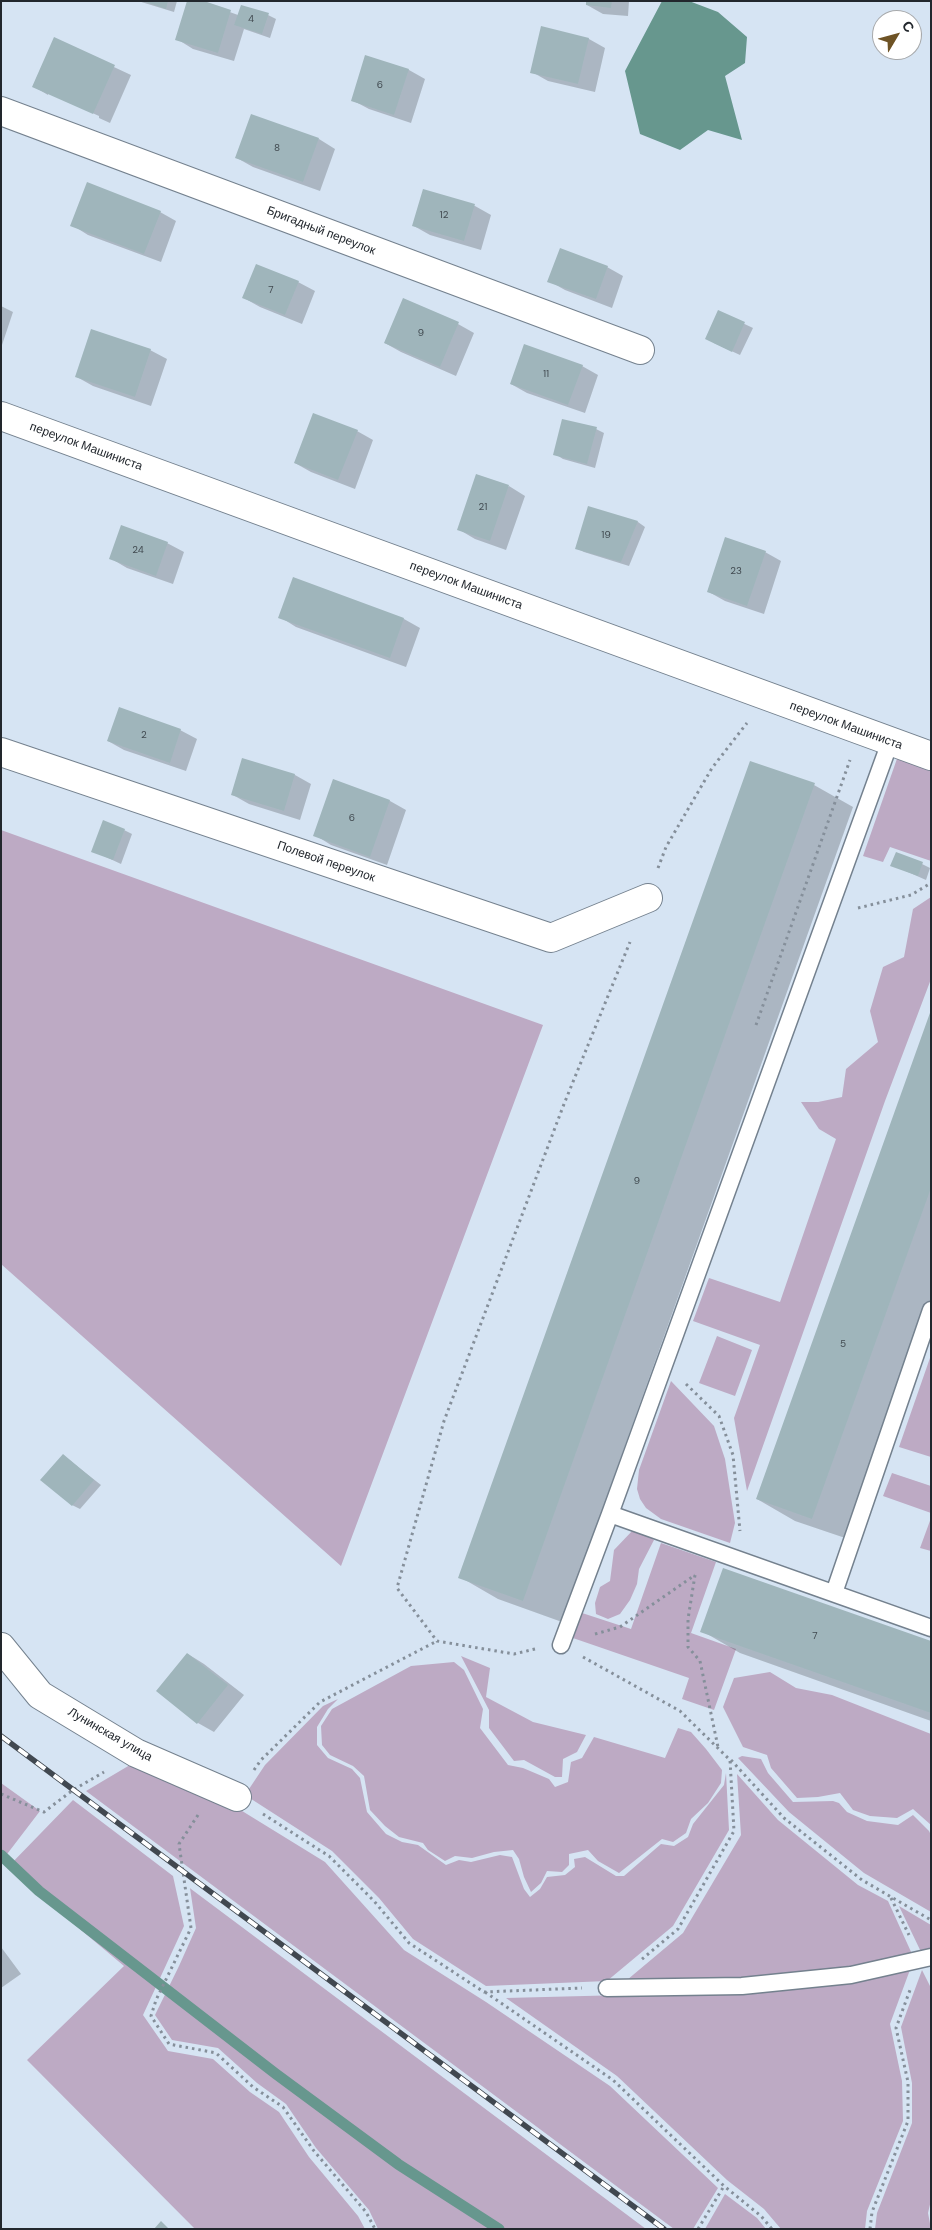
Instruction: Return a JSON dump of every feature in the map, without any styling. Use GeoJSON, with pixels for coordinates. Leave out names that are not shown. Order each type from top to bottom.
{"type":"FeatureCollection","features":[{"type":"Feature","properties":{"kind":"street","name":"Бригадный переулок"},"geometry":{"type":"LineString","coordinates":[[1,111],[640,350]]}},
{"type":"Feature","properties":{"kind":"street","name":"переулок Машиниста"},"geometry":{"type":"LineString","coordinates":[[1,416],[931,756]]}},
{"type":"Feature","properties":{"kind":"street","name":"Полевой переулок"},"geometry":{"type":"LineString","coordinates":[[1,752],[552,938],[648,898]]}},
{"type":"Feature","properties":{"kind":"street","name":"Лунинская улица"},"geometry":{"type":"LineString","coordinates":[[1,1647],[40,1695],[136,1753],[227,1793]]}},
{"type":"Feature","properties":{"kind":"lane"},"geometry":{"type":"LineString","coordinates":[[561,1644],[665,1364],[890,742]]}},
{"type":"Feature","properties":{"kind":"lane"},"geometry":{"type":"LineString","coordinates":[[834,1593],[931,1310]]}},
{"type":"Feature","properties":{"kind":"lane"},"geometry":{"type":"LineString","coordinates":[[610,1514],[931,1628]]}},
{"type":"Feature","properties":{"kind":"lane"},"geometry":{"type":"LineString","coordinates":[[607,1988],[742,1986],[850,1975],[926,1958]]}},
{"type":"Feature","properties":{"kind":"path"},"geometry":{"type":"LineString","coordinates":[[437,1641],[397,1588],[444,1421],[564,1104],[648,898],[666,847],[712,768],[768,697]]}},
{"type":"Feature","properties":{"kind":"path"},"geometry":{"type":"LineString","coordinates":[[827,918],[877,902],[912,895],[931,883]]}},
{"type":"Feature","properties":{"kind":"path"},"geometry":{"type":"LineString","coordinates":[[665,1364],[719,1416],[733,1455],[743,1562]]}},
{"type":"Feature","properties":{"kind":"path"},"geometry":{"type":"LineString","coordinates":[[709,1549],[695,1575],[688,1619],[688,1647],[700,1661],[718,1748]]}},
{"type":"Feature","properties":{"kind":"path"},"geometry":{"type":"LineString","coordinates":[[375,2229],[366,2212],[314,2151],[283,2107],[254,2087],[216,2052],[169,2044],[151,2016],[156,2000],[191,1928],[178,1844],[320,1702],[437,1641],[514,1654],[561,1644],[620,1627],[695,1575]]}},
{"type":"Feature","properties":{"kind":"path"},"geometry":{"type":"LineString","coordinates":[[561,1644],[680,1711],[730,1760],[784,1818],[862,1880],[931,1920]]}},
{"type":"Feature","properties":{"kind":"path"},"geometry":{"type":"LineString","coordinates":[[1,1794],[44,1812],[73,1790],[136,1753]]}},
{"type":"Feature","properties":{"kind":"path"},"geometry":{"type":"LineString","coordinates":[[484,1992],[607,1988],[678,1929],[734,1831],[730,1760]]}},
{"type":"Feature","properties":{"kind":"path"},"geometry":{"type":"LineString","coordinates":[[227,1793],[329,1856],[374,1901],[409,1943],[613,2080],[724,2186],[761,2216],[772,2229]]}},
{"type":"Feature","properties":{"kind":"path"},"geometry":{"type":"LineString","coordinates":[[870,2229],[872,2212],[908,2121],[908,2082],[896,2028],[926,1958]]}},
{"type":"Feature","properties":{"kind":"path"},"geometry":{"type":"LineString","coordinates":[[698,2229],[724,2186]]}},
{"type":"Feature","properties":{"kind":"shaded area"},"geometry":{"type":"Polygon","coordinates":[[[662,1],[689,1],[718,12],[747,37],[745,63],[725,76],[742,140],[708,130],[680,150],[640,134],[625,71],[662,1]]]}},
{"type":"Feature","properties":{"kind":"shaded area"},"geometry":{"type":"Polygon","coordinates":[[[899,753],[931,765],[931,861],[890,847],[883,862],[863,856],[899,753]]]}},
{"type":"Feature","properties":{"kind":"shaded area"},"geometry":{"type":"Polygon","coordinates":[[[1,830],[543,1025],[341,1566],[1,1264],[1,830]]]}},
{"type":"Feature","properties":{"kind":"shaded area"},"geometry":{"type":"Polygon","coordinates":[[[931,897],[931,979],[885,1101],[747,1491],[734,1418],[760,1345],[693,1321],[709,1278],[780,1302],[836,1139],[819,1129],[801,1102],[818,1102],[842,1097],[846,1069],[878,1042],[870,1011],[883,967],[904,957],[913,909],[931,897]]]}},
{"type":"Feature","properties":{"kind":"shaded area"},"geometry":{"type":"Polygon","coordinates":[[[717,1336],[752,1350],[735,1396],[699,1383],[717,1336]]]}},
{"type":"Feature","properties":{"kind":"shaded area"},"geometry":{"type":"Polygon","coordinates":[[[931,1355],[931,1457],[899,1447],[931,1355]]]}},
{"type":"Feature","properties":{"kind":"shaded area"},"geometry":{"type":"Polygon","coordinates":[[[671,1381],[714,1426],[725,1459],[735,1523],[730,1543],[661,1519],[646,1508],[640,1499],[637,1489],[639,1470],[671,1381]]]}},
{"type":"Feature","properties":{"kind":"shaded area"},"geometry":{"type":"Polygon","coordinates":[[[892,1473],[931,1486],[931,1513],[883,1496],[892,1473]]]}},
{"type":"Feature","properties":{"kind":"shaded area"},"geometry":{"type":"Polygon","coordinates":[[[931,1518],[931,1551],[920,1548],[931,1518]]]}},
{"type":"Feature","properties":{"kind":"shaded area"},"geometry":{"type":"Polygon","coordinates":[[[633,1530],[644,1532],[654,1540],[639,1569],[637,1584],[630,1600],[620,1614],[608,1619],[596,1614],[595,1603],[600,1587],[610,1581],[614,1550],[633,1530]]]}},
{"type":"Feature","properties":{"kind":"shaded area"},"geometry":{"type":"Polygon","coordinates":[[[661,1543],[716,1562],[691,1633],[736,1649],[714,1710],[682,1699],[689,1678],[570,1637],[579,1612],[631,1629],[661,1543]]]}},
{"type":"Feature","properties":{"kind":"shaded area"},"geometry":{"type":"Polygon","coordinates":[[[461,1656],[490,1668],[486,1697],[533,1722],[586,1735],[577,1752],[563,1759],[562,1777],[555,1777],[524,1760],[514,1761],[489,1728],[489,1710],[461,1656]]]}},
{"type":"Feature","properties":{"kind":"shaded area"},"geometry":{"type":"Polygon","coordinates":[[[454,1662],[464,1670],[483,1709],[480,1728],[508,1765],[523,1768],[549,1779],[555,1787],[568,1782],[571,1762],[582,1758],[594,1737],[665,1758],[678,1728],[691,1732],[706,1749],[722,1770],[721,1783],[708,1803],[691,1819],[686,1833],[673,1842],[662,1839],[619,1873],[598,1861],[588,1850],[569,1854],[569,1865],[562,1872],[547,1871],[541,1883],[531,1892],[519,1859],[513,1850],[494,1852],[472,1858],[455,1856],[445,1861],[428,1850],[423,1843],[399,1837],[370,1810],[364,1776],[353,1766],[330,1755],[322,1745],[321,1726],[332,1709],[411,1666],[454,1662]]]}},
{"type":"Feature","properties":{"kind":"shaded area"},"geometry":{"type":"Polygon","coordinates":[[[770,1672],[796,1688],[832,1695],[931,1734],[931,1825],[913,1809],[897,1818],[870,1816],[853,1810],[840,1793],[797,1798],[771,1768],[767,1755],[743,1747],[723,1707],[734,1678],[770,1672]]]}},
{"type":"Feature","properties":{"kind":"shaded area"},"geometry":{"type":"Polygon","coordinates":[[[338,1699],[328,1709],[317,1727],[317,1745],[328,1758],[352,1769],[360,1778],[367,1812],[386,1834],[402,1842],[418,1845],[446,1865],[459,1860],[471,1862],[500,1855],[512,1857],[524,1889],[530,1897],[540,1889],[547,1877],[565,1875],[575,1867],[574,1859],[585,1857],[616,1876],[624,1876],[661,1844],[674,1846],[688,1837],[693,1824],[724,1785],[726,1773],[729,1830],[673,1926],[607,1981],[486,1986],[413,1939],[379,1898],[332,1851],[245,1795],[265,1765],[323,1706],[338,1699]]]}},
{"type":"Feature","properties":{"kind":"shaded area"},"geometry":{"type":"Polygon","coordinates":[[[742,1756],[761,1759],[768,1773],[793,1802],[833,1801],[839,1803],[847,1812],[867,1821],[898,1825],[913,1815],[931,1835],[931,1912],[864,1873],[789,1812],[738,1758],[742,1756]]]}},
{"type":"Feature","properties":{"kind":"shaded area"},"geometry":{"type":"Polygon","coordinates":[[[135,1762],[234,1806],[325,1862],[404,1950],[486,2002],[610,2086],[718,2188],[693,2229],[674,2229],[86,1791],[135,1762]]]}},
{"type":"Feature","properties":{"kind":"shaded area"},"geometry":{"type":"Polygon","coordinates":[[[737,1774],[778,1820],[858,1885],[888,1901],[912,1954],[850,1967],[740,1978],[627,1980],[683,1933],[741,1835],[737,1774]]]}},
{"type":"Feature","properties":{"kind":"shaded area"},"geometry":{"type":"Polygon","coordinates":[[[1,1783],[40,1811],[1,1862],[1,1783]]]}},
{"type":"Feature","properties":{"kind":"shaded area"},"geometry":{"type":"Polygon","coordinates":[[[73,1800],[173,1876],[184,1926],[143,2015],[168,2051],[213,2059],[250,2092],[279,2112],[309,2157],[358,2216],[365,2229],[195,2229],[27,2060],[124,1966],[7,1868],[73,1800]]]}},
{"type":"Feature","properties":{"kind":"shaded area"},"geometry":{"type":"Polygon","coordinates":[[[190,1888],[646,2229],[378,2229],[369,2210],[316,2148],[286,2104],[257,2083],[218,2048],[172,2040],[155,2015],[196,1928],[190,1888]]]}},
{"type":"Feature","properties":{"kind":"shaded area"},"geometry":{"type":"Polygon","coordinates":[[[899,1906],[931,1925],[931,1952],[922,1954],[899,1906]]]}},
{"type":"Feature","properties":{"kind":"shaded area"},"geometry":{"type":"Polygon","coordinates":[[[911,1967],[890,2024],[902,2081],[903,2121],[867,2211],[865,2229],[781,2229],[764,2209],[727,2180],[617,2076],[506,1998],[742,1992],[911,1967]]]}},
{"type":"Feature","properties":{"kind":"shaded area"},"geometry":{"type":"Polygon","coordinates":[[[922,1970],[931,1988],[931,2200],[928,2213],[931,2229],[875,2229],[877,2213],[912,2123],[912,2083],[901,2027],[922,1970]]]}},
{"type":"Feature","properties":{"kind":"shaded area"},"geometry":{"type":"Polygon","coordinates":[[[725,2194],[757,2218],[766,2229],[705,2229],[725,2194]]]}},
{"type":"Feature","properties":{"kind":"building"},"geometry":{"type":"Polygon","coordinates":[[[143,1],[168,1],[166,9],[143,1]]]}},
{"type":"Feature","properties":{"kind":"building"},"geometry":{"type":"Polygon","coordinates":[[[187,1],[204,1],[231,10],[218,53],[175,40],[187,1]]]}},
{"type":"Feature","properties":{"kind":"building"},"geometry":{"type":"Polygon","coordinates":[[[586,1],[612,1],[611,8],[586,5],[586,1]]]}},
{"type":"Feature","properties":{"kind":"building"},"geometry":{"type":"Polygon","coordinates":[[[241,5],[269,13],[262,34],[234,25],[241,5]]]}},
{"type":"Feature","properties":{"kind":"building"},"geometry":{"type":"Polygon","coordinates":[[[541,26],[589,38],[578,84],[530,73],[541,26]]]}},
{"type":"Feature","properties":{"kind":"building"},"geometry":{"type":"Polygon","coordinates":[[[54,37],[115,65],[93,114],[32,87],[54,37]]]}},
{"type":"Feature","properties":{"kind":"building"},"geometry":{"type":"Polygon","coordinates":[[[365,55],[409,69],[394,115],[351,101],[365,55]]]}},
{"type":"Feature","properties":{"kind":"building"},"geometry":{"type":"Polygon","coordinates":[[[251,114],[319,138],[303,182],[235,158],[251,114]]]}},
{"type":"Feature","properties":{"kind":"building"},"geometry":{"type":"Polygon","coordinates":[[[87,182],[161,211],[144,254],[70,226],[87,182]]]}},
{"type":"Feature","properties":{"kind":"building"},"geometry":{"type":"Polygon","coordinates":[[[423,189],[475,204],[464,241],[412,226],[423,189]]]}},
{"type":"Feature","properties":{"kind":"building"},"geometry":{"type":"Polygon","coordinates":[[[560,248],[608,266],[596,299],[547,282],[560,248]]]}},
{"type":"Feature","properties":{"kind":"building"},"geometry":{"type":"Polygon","coordinates":[[[256,264],[299,281],[285,315],[242,298],[256,264]]]}},
{"type":"Feature","properties":{"kind":"building"},"geometry":{"type":"Polygon","coordinates":[[[403,298],[459,322],[440,367],[384,343],[403,298]]]}},
{"type":"Feature","properties":{"kind":"building"},"geometry":{"type":"Polygon","coordinates":[[[718,310],[745,322],[732,352],[705,339],[718,310]]]}},
{"type":"Feature","properties":{"kind":"building"},"geometry":{"type":"Polygon","coordinates":[[[91,329],[151,349],[135,397],[75,377],[91,329]]]}},
{"type":"Feature","properties":{"kind":"building"},"geometry":{"type":"Polygon","coordinates":[[[524,344],[583,365],[568,405],[510,384],[524,344]]]}},
{"type":"Feature","properties":{"kind":"building"},"geometry":{"type":"Polygon","coordinates":[[[313,413],[358,430],[338,480],[294,463],[313,413]]]}},
{"type":"Feature","properties":{"kind":"building"},"geometry":{"type":"Polygon","coordinates":[[[562,419],[597,427],[587,464],[553,455],[562,419]]]}},
{"type":"Feature","properties":{"kind":"building"},"geometry":{"type":"Polygon","coordinates":[[[476,474],[509,485],[490,541],[457,530],[476,474]]]}},
{"type":"Feature","properties":{"kind":"building"},"geometry":{"type":"Polygon","coordinates":[[[588,506],[638,521],[621,562],[575,549],[588,506]]]}},
{"type":"Feature","properties":{"kind":"building"},"geometry":{"type":"Polygon","coordinates":[[[121,525],[168,542],[156,576],[109,559],[121,525]]]}},
{"type":"Feature","properties":{"kind":"building"},"geometry":{"type":"Polygon","coordinates":[[[725,537],[766,551],[747,606],[707,592],[725,537]]]}},
{"type":"Feature","properties":{"kind":"building"},"geometry":{"type":"Polygon","coordinates":[[[293,577],[404,618],[390,658],[278,618],[293,577]]]}},
{"type":"Feature","properties":{"kind":"building"},"geometry":{"type":"Polygon","coordinates":[[[119,707],[181,729],[170,763],[107,741],[119,707]]]}},
{"type":"Feature","properties":{"kind":"building"},"geometry":{"type":"Polygon","coordinates":[[[242,758],[295,774],[284,811],[231,795],[242,758]]]}},
{"type":"Feature","properties":{"kind":"building"},"geometry":{"type":"Polygon","coordinates":[[[750,761],[815,783],[523,1601],[458,1578],[750,761]]]}},
{"type":"Feature","properties":{"kind":"building"},"geometry":{"type":"Polygon","coordinates":[[[333,779],[390,800],[370,857],[313,836],[333,779]]]}},
{"type":"Feature","properties":{"kind":"building"},"geometry":{"type":"Polygon","coordinates":[[[103,820],[125,829],[113,860],[91,852],[103,820]]]}},
{"type":"Feature","properties":{"kind":"building"},"geometry":{"type":"Polygon","coordinates":[[[896,852],[923,862],[918,876],[890,866],[896,852]]]}},
{"type":"Feature","properties":{"kind":"building"},"geometry":{"type":"Polygon","coordinates":[[[931,1010],[931,1188],[812,1519],[756,1499],[931,1010]]]}},
{"type":"Feature","properties":{"kind":"building"},"geometry":{"type":"Polygon","coordinates":[[[63,1454],[94,1480],[72,1506],[40,1480],[63,1454]]]}},
{"type":"Feature","properties":{"kind":"building"},"geometry":{"type":"Polygon","coordinates":[[[723,1568],[931,1641],[931,1713],[700,1632],[723,1568]]]}},
{"type":"Feature","properties":{"kind":"building"},"geometry":{"type":"Polygon","coordinates":[[[187,1653],[228,1685],[197,1724],[156,1691],[187,1653]]]}},
{"type":"Feature","properties":{"kind":"building"},"geometry":{"type":"Polygon","coordinates":[[[161,2221],[169,2229],[154,2229],[161,2221]]]}},
{"type":"Feature","properties":{"kind":"waterway"},"geometry":{"type":"LineString","coordinates":[[1,1855],[39,1891],[276,2074],[398,2164],[499,2229]]}},
{"type":"Feature","properties":{"kind":"railway"},"geometry":{"type":"LineString","coordinates":[[1,1736],[664,2229]]}}]}
